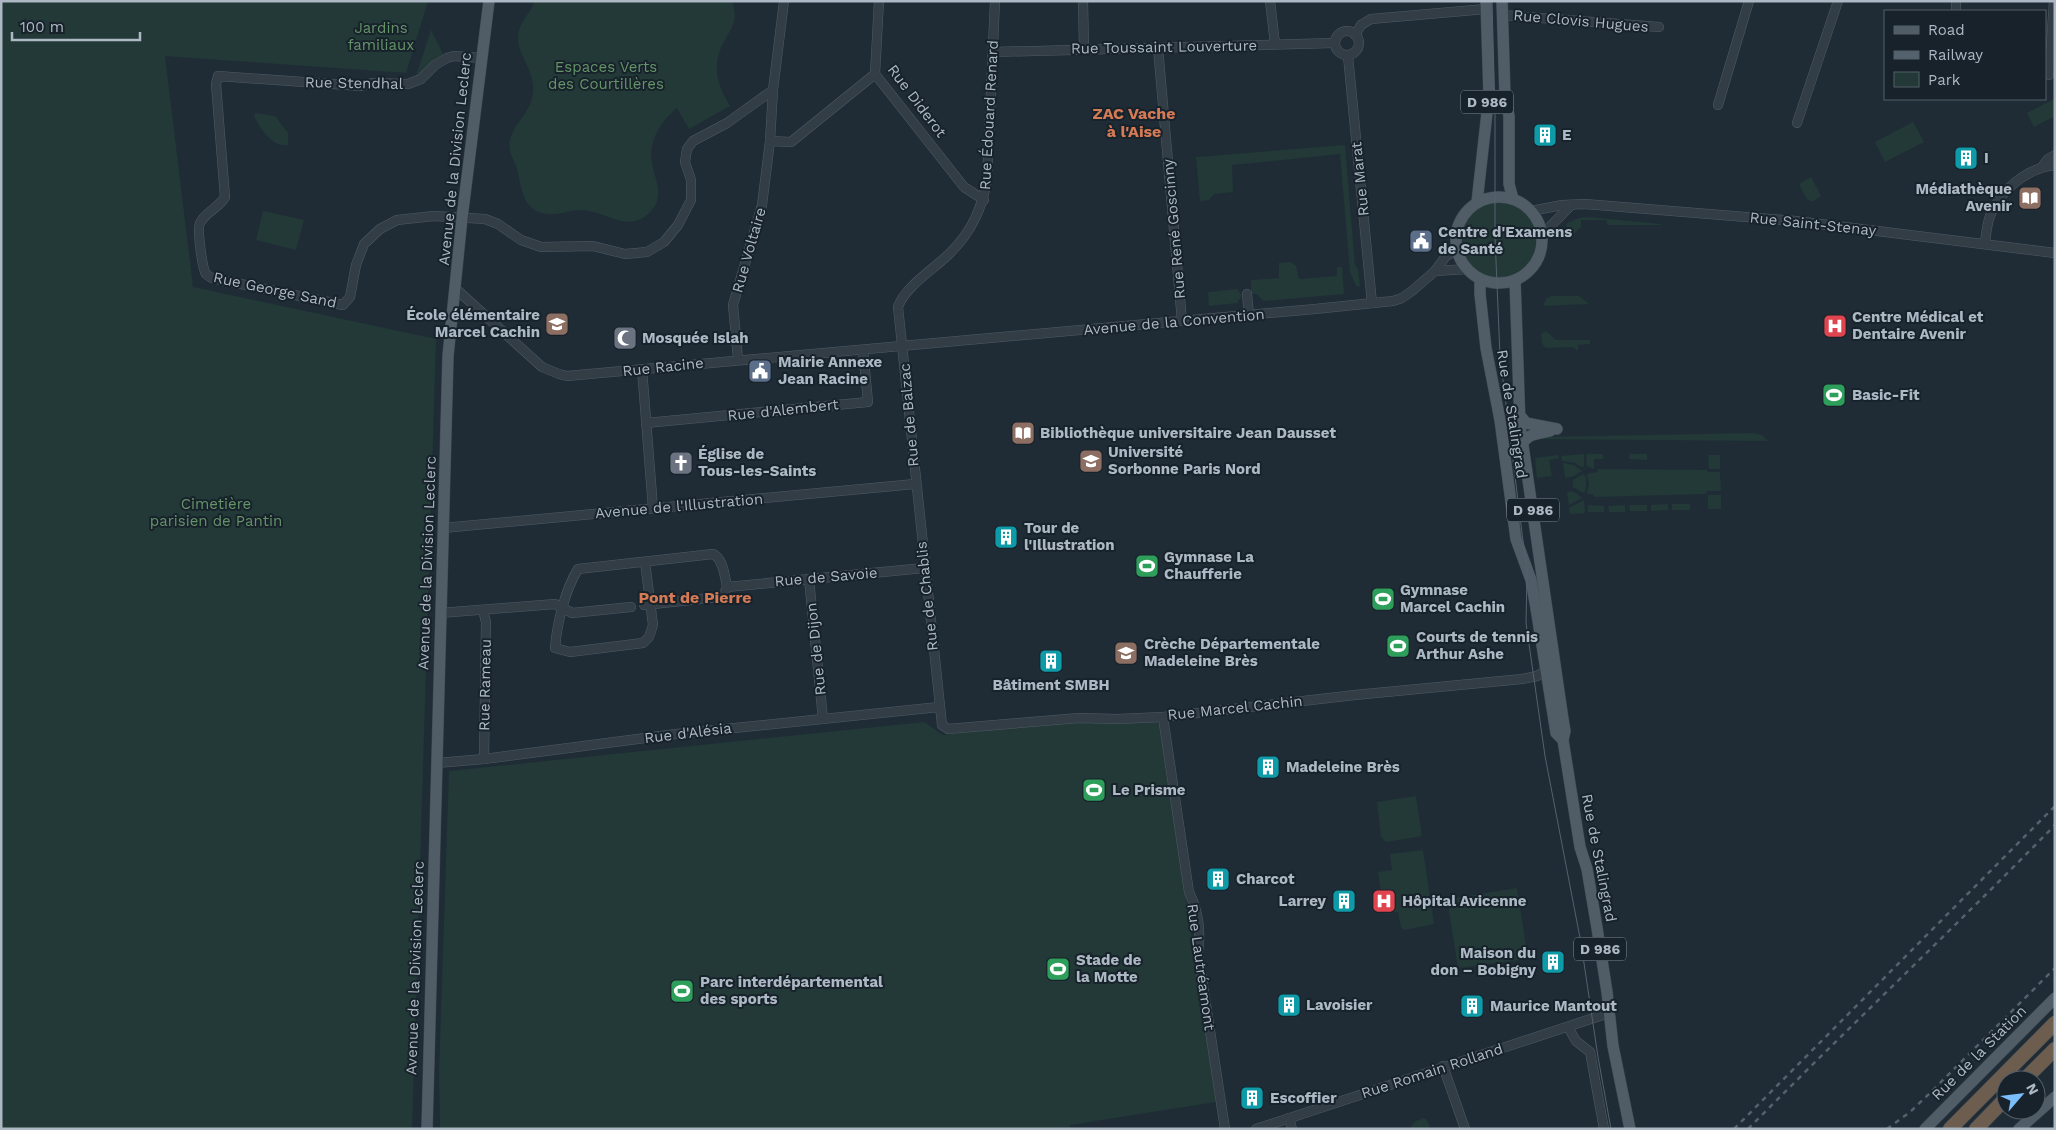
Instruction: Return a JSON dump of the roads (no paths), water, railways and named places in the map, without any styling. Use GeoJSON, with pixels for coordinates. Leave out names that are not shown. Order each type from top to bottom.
{"type":"FeatureCollection","features":[{"type":"Feature","properties":{"kind":"highway"},"geometry":{"type":"LineString","coordinates":[[1950,1129],[2055,1023]]}},
{"type":"Feature","properties":{"kind":"highway"},"geometry":{"type":"LineString","coordinates":[[2034,1070],[2055,1049]]}},
{"type":"Feature","properties":{"kind":"highway"},"geometry":{"type":"LineString","coordinates":[[1976,1129],[1996,1108]]}},
{"type":"Feature","properties":{"kind":"main road","name":"Avenue de la Division Leclerc"},"geometry":{"type":"LineString","coordinates":[[427,1129],[448,356],[462,218],[488,1]]}},
{"type":"Feature","properties":{"kind":"main road","name":"D 986"},"geometry":{"type":"LineString","coordinates":[[1502,1],[1505,96],[1509,116],[1509,184],[1513,199]]}},
{"type":"Feature","properties":{"kind":"main road","name":"D 986"},"geometry":{"type":"LineString","coordinates":[[1477,202],[1489,95],[1486,5]]}},
{"type":"Feature","properties":{"kind":"main road"},"geometry":{"type":"LineString","coordinates":[[1494,197],[1513,199],[1525,205],[1537,220],[1542,235],[1540,250],[1535,262],[1528,271],[1515,280],[1496,283],[1480,279],[1468,269],[1457,250],[1457,231],[1461,218],[1477,202],[1494,197]]}},
{"type":"Feature","properties":{"kind":"main road","name":"Rue de Stalingrad"},"geometry":{"type":"LineString","coordinates":[[1480,279],[1486,348],[1500,420],[1516,540],[1530,580],[1556,733],[1563,740]]}},
{"type":"Feature","properties":{"kind":"main road","name":"Rue de Stalingrad"},"geometry":{"type":"LineString","coordinates":[[1515,280],[1519,414],[1522,445],[1565,731],[1563,740],[1580,847],[1590,886],[1608,992],[1614,1046],[1630,1129]]}},
{"type":"Feature","properties":{"kind":"main road"},"geometry":{"type":"LineString","coordinates":[[1519,414],[1524,421],[1530,424],[1556,429],[1533,434],[1522,445]]}},
{"type":"Feature","properties":{"kind":"main road"},"geometry":{"type":"LineString","coordinates":[[1545,671],[1554,660]]}},
{"type":"Feature","properties":{"kind":"main road","name":"Rue de la Station"},"geometry":{"type":"LineString","coordinates":[[1925,1129],[2055,998]]}},
{"type":"Feature","properties":{"kind":"main road"},"geometry":{"type":"LineString","coordinates":[[2019,1129],[2055,1097]]}},
{"type":"Feature","properties":{"kind":"street","name":"Rue Voltaire"},"geometry":{"type":"LineString","coordinates":[[738,360],[733,305],[762,205],[784,1]]}},
{"type":"Feature","properties":{"kind":"street","name":"Rue Diderot"},"geometry":{"type":"LineString","coordinates":[[879,1],[875,74],[964,187],[984,200]]}},
{"type":"Feature","properties":{"kind":"street","name":"Rue Édouard Renard"},"geometry":{"type":"LineString","coordinates":[[902,345],[898,307],[900,300],[964,238],[974,224],[984,200],[988,180],[995,1]]}},
{"type":"Feature","properties":{"kind":"street"},"geometry":{"type":"LineString","coordinates":[[1083,1],[1084,49]]}},
{"type":"Feature","properties":{"kind":"street"},"geometry":{"type":"LineString","coordinates":[[1270,1],[1275,44]]}},
{"type":"Feature","properties":{"kind":"street"},"geometry":{"type":"LineString","coordinates":[[1718,105],[1749,1]]}},
{"type":"Feature","properties":{"kind":"street"},"geometry":{"type":"LineString","coordinates":[[1797,123],[1838,1]]}},
{"type":"Feature","properties":{"kind":"street"},"geometry":{"type":"LineString","coordinates":[[2050,75],[2054,1]]}},
{"type":"Feature","properties":{"kind":"street"},"geometry":{"type":"LineString","coordinates":[[1355,34],[1361,25],[1371,19],[1486,5]]}},
{"type":"Feature","properties":{"kind":"street","name":"Rue Clovis Hugues"},"geometry":{"type":"LineString","coordinates":[[1502,15],[1659,27]]}},
{"type":"Feature","properties":{"kind":"street"},"geometry":{"type":"LineString","coordinates":[[1344,32],[1355,34],[1359,45],[1355,52],[1348,56],[1340,54],[1334,43],[1337,36],[1344,32]]}},
{"type":"Feature","properties":{"kind":"street","name":"Rue Toussaint Louverture"},"geometry":{"type":"LineString","coordinates":[[993,52],[1334,43]]}},
{"type":"Feature","properties":{"kind":"street","name":"Rue René Goscinny"},"geometry":{"type":"LineString","coordinates":[[1158,48],[1182,321]]}},
{"type":"Feature","properties":{"kind":"street","name":"Rue Stendhal"},"geometry":{"type":"LineString","coordinates":[[206,275],[203,267],[198,229],[200,222],[225,197],[217,94],[218,76],[361,86],[372,82],[403,85],[421,79],[435,65],[447,58],[454,56],[482,58]]}},
{"type":"Feature","properties":{"kind":"street","name":"Rue Marat"},"geometry":{"type":"LineString","coordinates":[[1348,56],[1372,302]]}},
{"type":"Feature","properties":{"kind":"street"},"geometry":{"type":"LineString","coordinates":[[770,141],[791,142],[875,74]]}},
{"type":"Feature","properties":{"kind":"street"},"geometry":{"type":"LineString","coordinates":[[462,218],[485,219],[498,224],[521,240],[541,246],[593,246],[625,254],[647,252],[664,242],[678,225],[691,200],[690,180],[685,162],[686,149],[693,141],[727,123],[773,90]]}},
{"type":"Feature","properties":{"kind":"street"},"geometry":{"type":"LineString","coordinates":[[2042,167],[2048,159],[2055,155]]}},
{"type":"Feature","properties":{"kind":"street"},"geometry":{"type":"LineString","coordinates":[[1985,243],[1989,219],[1999,201],[2019,180],[2042,167],[2055,165]]}},
{"type":"Feature","properties":{"kind":"street","name":"Rue Saint-Stenay"},"geometry":{"type":"LineString","coordinates":[[1530,211],[1585,204],[1796,221],[2055,253]]}},
{"type":"Feature","properties":{"kind":"street"},"geometry":{"type":"LineString","coordinates":[[1542,235],[1571,205]]}},
{"type":"Feature","properties":{"kind":"street","name":"Rue George Sand"},"geometry":{"type":"LineString","coordinates":[[206,275],[212,278],[343,305],[350,297],[356,265],[364,244],[380,229],[398,220],[418,217],[462,218]]}},
{"type":"Feature","properties":{"kind":"street","name":"Avenue de la Convention"},"geometry":{"type":"LineString","coordinates":[[902,345],[1249,315],[1394,300],[1402,298],[1435,271],[1446,256],[1457,250]]}},
{"type":"Feature","properties":{"kind":"street"},"geometry":{"type":"LineString","coordinates":[[1435,271],[1468,269]]}},
{"type":"Feature","properties":{"kind":"street","name":"Rue Racine"},"geometry":{"type":"LineString","coordinates":[[456,289],[542,367],[567,376],[902,345]]}},
{"type":"Feature","properties":{"kind":"street"},"geometry":{"type":"LineString","coordinates":[[1247,294],[1249,315]]}},
{"type":"Feature","properties":{"kind":"street","name":"Rue de Balzac"},"geometry":{"type":"LineString","coordinates":[[902,345],[915,484]]}},
{"type":"Feature","properties":{"kind":"street","name":"Rue d'Alembert"},"geometry":{"type":"LineString","coordinates":[[646,423],[868,402],[863,350]]}},
{"type":"Feature","properties":{"kind":"street"},"geometry":{"type":"LineString","coordinates":[[642,369],[653,508]]}},
{"type":"Feature","properties":{"kind":"street","name":"Avenue de l'Illustration"},"geometry":{"type":"LineString","coordinates":[[443,528],[915,484]]}},
{"type":"Feature","properties":{"kind":"street","name":"Rue de Chablis"},"geometry":{"type":"LineString","coordinates":[[915,484],[939,707]]}},
{"type":"Feature","properties":{"kind":"street"},"geometry":{"type":"LineString","coordinates":[[645,562],[647,605],[653,625],[649,637],[644,643],[570,652],[555,648],[559,618],[572,578],[578,569],[713,554],[720,560],[728,587]]}},
{"type":"Feature","properties":{"kind":"street","name":"Rue de Savoie"},"geometry":{"type":"LineString","coordinates":[[647,605],[719,597],[724,594],[728,587],[924,568]]}},
{"type":"Feature","properties":{"kind":"street","name":"Rue de Dijon"},"geometry":{"type":"LineString","coordinates":[[809,579],[823,718]]}},
{"type":"Feature","properties":{"kind":"street"},"geometry":{"type":"LineString","coordinates":[[440,613],[555,604],[572,613],[632,607]]}},
{"type":"Feature","properties":{"kind":"street","name":"Rue Rameau"},"geometry":{"type":"LineString","coordinates":[[483,610],[486,622],[484,759]]}},
{"type":"Feature","properties":{"kind":"street","name":"Rue Marcel Cachin"},"geometry":{"type":"LineString","coordinates":[[939,707],[942,725],[948,729],[1079,718],[1117,719],[1163,716],[1522,678],[1537,676],[1545,671]]}},
{"type":"Feature","properties":{"kind":"street","name":"Rue d'Alésia"},"geometry":{"type":"LineString","coordinates":[[437,763],[484,759],[676,734],[939,707]]}},
{"type":"Feature","properties":{"kind":"street","name":"Rue Lautréamont"},"geometry":{"type":"LineString","coordinates":[[1163,716],[1189,892],[1195,904],[1200,938],[1198,952],[1225,1129]]}},
{"type":"Feature","properties":{"kind":"street","name":"Rue Romain Rolland"},"geometry":{"type":"LineString","coordinates":[[1256,1129],[1609,1013]]}},
{"type":"Feature","properties":{"kind":"street"},"geometry":{"type":"LineString","coordinates":[[1568,1028],[1576,1041],[1590,1052],[1604,1129]]}},
{"type":"Feature","properties":{"kind":"street"},"geometry":{"type":"LineString","coordinates":[[1443,1066],[1465,1129]]}},
{"type":"Feature","properties":{"kind":"street"},"geometry":{"type":"LineString","coordinates":[[1289,1118],[1292,1129]]}},
{"type":"Feature","properties":{"kind":"tram line"},"geometry":{"type":"LineString","coordinates":[[1492,1],[1495,116],[1495,237],[1500,356],[1527,573],[1526,623],[1545,756],[1581,943],[1611,1129]]}},
{"type":"Feature","properties":{"kind":"railway"},"geometry":{"type":"LineString","coordinates":[[1734,1129],[2055,806]]}},
{"type":"Feature","properties":{"kind":"railway"},"geometry":{"type":"LineString","coordinates":[[1748,1129],[2055,825]]}},
{"type":"Feature","properties":{"kind":"railway"},"geometry":{"type":"LineString","coordinates":[[1887,1129],[1910,1112],[1931,1092],[2055,968]]}},
{"type":"Feature","properties":{"kind":"place","name":"E"},"geometry":{"type":"Point","coordinates":[1545,135]}},
{"type":"Feature","properties":{"kind":"place","name":"I"},"geometry":{"type":"Point","coordinates":[1966,158]}},
{"type":"Feature","properties":{"kind":"place","name":"Médiathèque Avenir"},"geometry":{"type":"Point","coordinates":[2030,198]}},
{"type":"Feature","properties":{"kind":"place","name":"Centre d'Examens de Santé"},"geometry":{"type":"Point","coordinates":[1421,241]}},
{"type":"Feature","properties":{"kind":"place","name":"École élémentaire Marcel Cachin"},"geometry":{"type":"Point","coordinates":[557,324]}},
{"type":"Feature","properties":{"kind":"place","name":"Centre Médical et Dentaire Avenir"},"geometry":{"type":"Point","coordinates":[1835,326]}},
{"type":"Feature","properties":{"kind":"place","name":"Mosquée Islah"},"geometry":{"type":"Point","coordinates":[625,338]}},
{"type":"Feature","properties":{"kind":"place","name":"Mairie Annexe Jean Racine"},"geometry":{"type":"Point","coordinates":[760,371]}},
{"type":"Feature","properties":{"kind":"place","name":"Basic-Fit"},"geometry":{"type":"Point","coordinates":[1834,395]}},
{"type":"Feature","properties":{"kind":"place","name":"Bibliothèque universitaire Jean Dausset"},"geometry":{"type":"Point","coordinates":[1023,433]}},
{"type":"Feature","properties":{"kind":"place","name":"Université Sorbonne Paris Nord"},"geometry":{"type":"Point","coordinates":[1091,461]}},
{"type":"Feature","properties":{"kind":"place","name":"Église de Tous-les-Saints"},"geometry":{"type":"Point","coordinates":[681,463]}},
{"type":"Feature","properties":{"kind":"place","name":"Tour de l'Illustration"},"geometry":{"type":"Point","coordinates":[1006,537]}},
{"type":"Feature","properties":{"kind":"place","name":"Gymnase La Chaufferie"},"geometry":{"type":"Point","coordinates":[1147,566]}},
{"type":"Feature","properties":{"kind":"place","name":"Gymnase Marcel Cachin"},"geometry":{"type":"Point","coordinates":[1383,599]}},
{"type":"Feature","properties":{"kind":"place","name":"Courts de tennis Arthur Ashe"},"geometry":{"type":"Point","coordinates":[1398,646]}},
{"type":"Feature","properties":{"kind":"place","name":"Crèche Départementale Madeleine Brès"},"geometry":{"type":"Point","coordinates":[1126,653]}},
{"type":"Feature","properties":{"kind":"place","name":"Bâtiment SMBH"},"geometry":{"type":"Point","coordinates":[1051,661]}},
{"type":"Feature","properties":{"kind":"place","name":"Madeleine Brès"},"geometry":{"type":"Point","coordinates":[1268,767]}},
{"type":"Feature","properties":{"kind":"place","name":"Le Prisme"},"geometry":{"type":"Point","coordinates":[1094,790]}},
{"type":"Feature","properties":{"kind":"place","name":"Charcot"},"geometry":{"type":"Point","coordinates":[1218,879]}},
{"type":"Feature","properties":{"kind":"place","name":"Larrey"},"geometry":{"type":"Point","coordinates":[1344,901]}},
{"type":"Feature","properties":{"kind":"place","name":"Hôpital Avicenne"},"geometry":{"type":"Point","coordinates":[1384,901]}},
{"type":"Feature","properties":{"kind":"place","name":"Maison du don – Bobigny"},"geometry":{"type":"Point","coordinates":[1553,962]}},
{"type":"Feature","properties":{"kind":"place","name":"Stade de la Motte"},"geometry":{"type":"Point","coordinates":[1058,969]}},
{"type":"Feature","properties":{"kind":"place","name":"Parc interdépartemental des sports"},"geometry":{"type":"Point","coordinates":[682,991]}},
{"type":"Feature","properties":{"kind":"place","name":"Lavoisier"},"geometry":{"type":"Point","coordinates":[1289,1005]}},
{"type":"Feature","properties":{"kind":"place","name":"Maurice Mantout"},"geometry":{"type":"Point","coordinates":[1472,1006]}},
{"type":"Feature","properties":{"kind":"place","name":"Escoffier"},"geometry":{"type":"Point","coordinates":[1252,1098]}},
{"type":"Feature","properties":{"kind":"district","name":"ZAC Vache à l'Aise"},"geometry":{"type":"Point","coordinates":[1134,122]}},
{"type":"Feature","properties":{"kind":"district","name":"Pont de Pierre"},"geometry":{"type":"Point","coordinates":[695,597]}},
{"type":"Feature","properties":{"kind":"park label","name":"Jardins familiaux"},"geometry":{"type":"Point","coordinates":[381,36]}},
{"type":"Feature","properties":{"kind":"park label","name":"Espaces Verts des Courtillères"},"geometry":{"type":"Point","coordinates":[606,76]}},
{"type":"Feature","properties":{"kind":"park label","name":"Cimetière parisien de Pantin"},"geometry":{"type":"Point","coordinates":[216,512]}}]}
